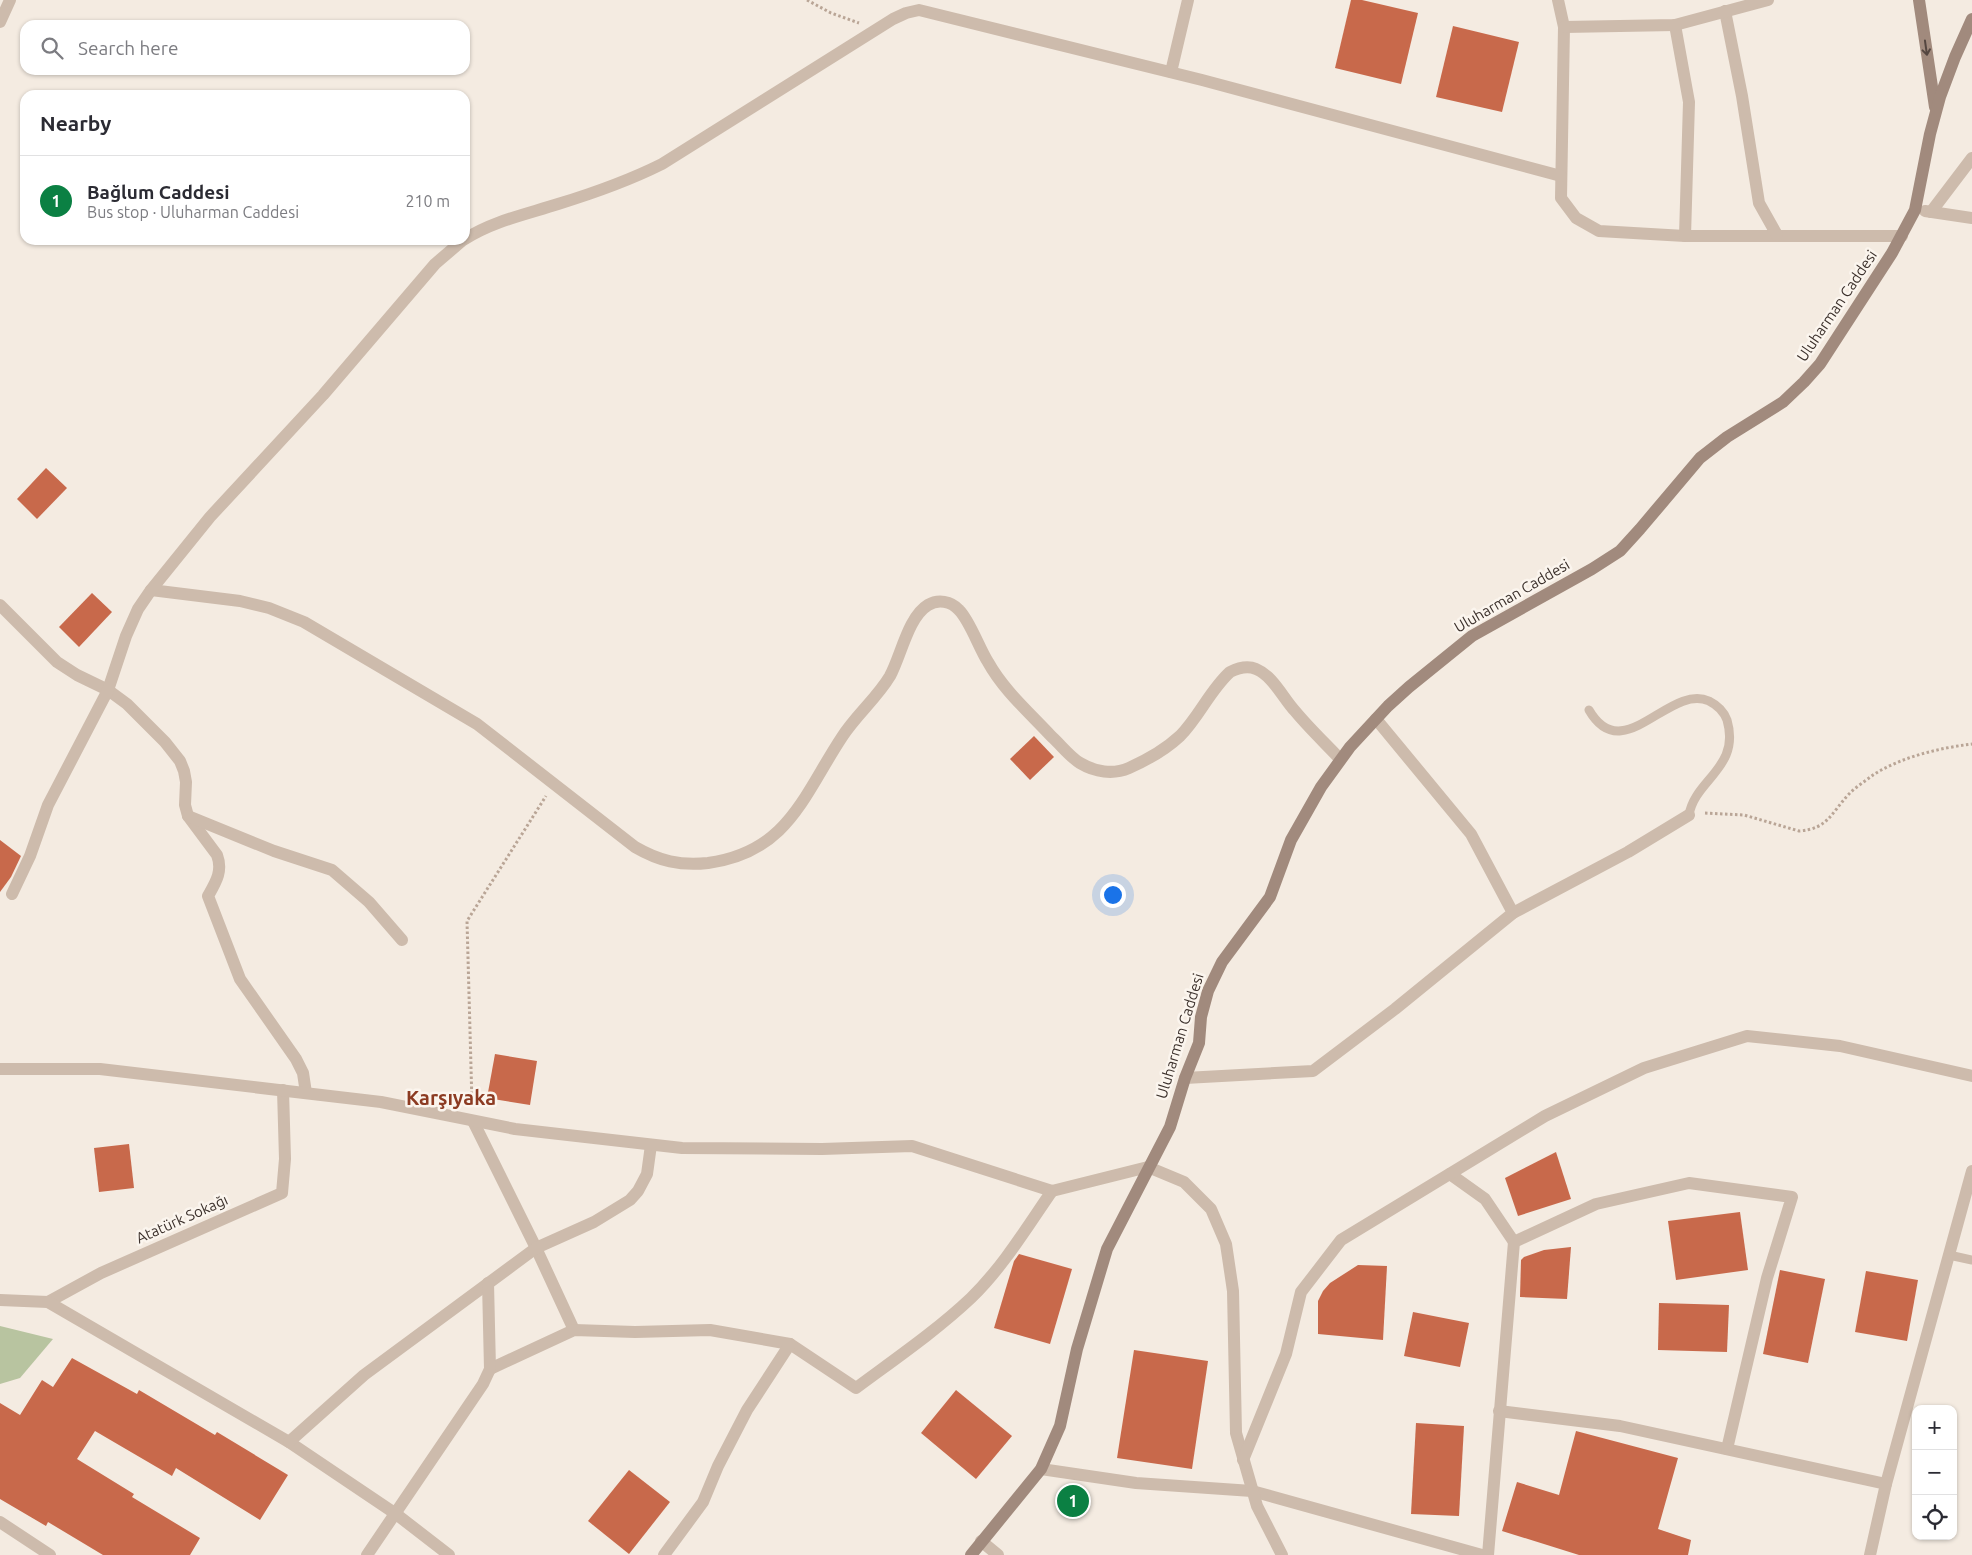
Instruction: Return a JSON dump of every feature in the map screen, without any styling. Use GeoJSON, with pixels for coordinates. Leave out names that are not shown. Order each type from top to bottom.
{"type":"FeatureCollection","features":[{"type":"Feature","properties":{"kind":"main road","name":"Uluharman Caddesi"},"geometry":{"type":"LineString","coordinates":[[1919,0],[1936,112]]}},
{"type":"Feature","properties":{"kind":"main road","name":"Uluharman Caddesi"},"geometry":{"type":"LineString","coordinates":[[970,1555],[1041,1469],[1060,1426],[1077,1349],[1107,1249],[1170,1127],[1185,1078],[1199,1042],[1201,1017],[1208,991],[1214,977],[1233,947],[1270,898],[1291,840],[1321,786],[1340,759],[1408,687],[1472,636],[1611,558],[1629,542],[1700,458],[1727,437],[1769,412],[1793,393],[1820,364],[1902,236],[1915,210],[1936,112],[1955,57],[1972,19]]}},
{"type":"Feature","properties":{"kind":"street"},"geometry":{"type":"LineString","coordinates":[[0,22],[10,0]]}},
{"type":"Feature","properties":{"kind":"street"},"geometry":{"type":"LineString","coordinates":[[1171,72],[1188,0]]}},
{"type":"Feature","properties":{"kind":"street"},"geometry":{"type":"LineString","coordinates":[[1558,0],[1564,27],[1561,198],[1576,218],[1588,226],[1599,230],[1685,236],[1902,236]]}},
{"type":"Feature","properties":{"kind":"street"},"geometry":{"type":"LineString","coordinates":[[1564,27],[1674,25],[1768,0]]}},
{"type":"Feature","properties":{"kind":"street"},"geometry":{"type":"LineString","coordinates":[[470,237],[499,222],[597,192],[630,180],[662,164],[918,5],[1560,176]]}},
{"type":"Feature","properties":{"kind":"street"},"geometry":{"type":"LineString","coordinates":[[1725,12],[1742,96],[1759,204],[1777,235]]}},
{"type":"Feature","properties":{"kind":"street"},"geometry":{"type":"LineString","coordinates":[[1674,25],[1688,102],[1685,236]]}},
{"type":"Feature","properties":{"kind":"street"},"geometry":{"type":"LineString","coordinates":[[1930,212],[1972,158]]}},
{"type":"Feature","properties":{"kind":"street"},"geometry":{"type":"LineString","coordinates":[[1915,210],[1972,218]]}},
{"type":"Feature","properties":{"kind":"street"},"geometry":{"type":"LineString","coordinates":[[12,894],[30,856],[48,805],[108,690],[126,636],[138,609],[151,590],[210,517],[323,395],[435,264],[458,245]]}},
{"type":"Feature","properties":{"kind":"street"},"geometry":{"type":"LineString","coordinates":[[151,590],[240,600],[269,608],[304,622],[477,724],[599,820],[650,856],[681,864],[725,860],[743,855],[772,838],[787,824],[843,735],[888,679],[918,614],[926,606],[934,602],[943,601],[960,610],[988,663],[1015,698],[1078,762],[1091,769],[1104,772],[1118,771],[1151,757],[1180,735],[1230,672],[1246,667],[1255,668],[1262,672],[1294,710],[1340,759]]}},
{"type":"Feature","properties":{"kind":"street"},"geometry":{"type":"LineString","coordinates":[[0,604],[57,662],[77,676],[108,690],[127,704],[165,742],[180,761],[186,782],[185,805],[188,816],[217,854],[219,860],[218,878],[208,896],[240,979],[296,1059],[303,1074],[306,1093]]}},
{"type":"Feature","properties":{"kind":"street"},"geometry":{"type":"LineString","coordinates":[[1376,719],[1471,834],[1513,913]]}},
{"type":"Feature","properties":{"kind":"street"},"geometry":{"type":"LineString","coordinates":[[1185,1078],[1313,1071],[1395,1009],[1513,913],[1628,852],[1689,815]]}},
{"type":"Feature","properties":{"kind":"street"},"geometry":{"type":"LineString","coordinates":[[188,816],[274,851],[332,870],[368,902],[402,940]]}},
{"type":"Feature","properties":{"kind":"street"},"geometry":{"type":"LineString","coordinates":[[1243,1460],[1286,1354],[1301,1292],[1341,1240],[1545,1116],[1644,1068],[1747,1036],[1840,1046],[1972,1076]]}},
{"type":"Feature","properties":{"kind":"street"},"geometry":{"type":"LineString","coordinates":[[0,1069],[100,1069],[284,1090],[381,1102],[515,1129],[682,1148],[822,1149],[912,1146],[1052,1191],[1148,1168],[1184,1182],[1211,1209],[1226,1244],[1233,1291],[1236,1434],[1257,1506],[1282,1555]]}},
{"type":"Feature","properties":{"kind":"street","name":"Atatürk Sokağı"},"geometry":{"type":"LineString","coordinates":[[48,1302],[101,1273],[282,1193],[284,1090]]}},
{"type":"Feature","properties":{"kind":"street"},"geometry":{"type":"LineString","coordinates":[[473,1121],[574,1330]]}},
{"type":"Feature","properties":{"kind":"street"},"geometry":{"type":"LineString","coordinates":[[289,1442],[364,1375],[536,1248],[594,1222],[630,1200],[638,1191],[647,1174],[651,1144]]}},
{"type":"Feature","properties":{"kind":"street"},"geometry":{"type":"LineString","coordinates":[[1870,1555],[1886,1484],[1972,1171]]}},
{"type":"Feature","properties":{"kind":"street"},"geometry":{"type":"LineString","coordinates":[[1450,1174],[1485,1199],[1514,1242],[1488,1555]]}},
{"type":"Feature","properties":{"kind":"street"},"geometry":{"type":"LineString","coordinates":[[1514,1242],[1596,1204],[1690,1183],[1792,1197],[1766,1278],[1727,1449]]}},
{"type":"Feature","properties":{"kind":"street"},"geometry":{"type":"LineString","coordinates":[[490,1369],[574,1330],[635,1332],[710,1330],[790,1344],[856,1388],[916,1344],[971,1298],[1004,1260],[1052,1191]]}},
{"type":"Feature","properties":{"kind":"street"},"geometry":{"type":"LineString","coordinates":[[367,1555],[484,1384],[490,1369],[488,1284]]}},
{"type":"Feature","properties":{"kind":"street"},"geometry":{"type":"LineString","coordinates":[[0,1300],[48,1302],[289,1442],[396,1514],[449,1555]]}},
{"type":"Feature","properties":{"kind":"street"},"geometry":{"type":"LineString","coordinates":[[664,1555],[703,1502],[718,1466],[743,1417],[790,1344]]}},
{"type":"Feature","properties":{"kind":"street"},"geometry":{"type":"LineString","coordinates":[[1499,1411],[1620,1426],[1886,1484]]}},
{"type":"Feature","properties":{"kind":"street"},"geometry":{"type":"LineString","coordinates":[[1041,1469],[1136,1483],[1252,1491],[1482,1555]]}},
{"type":"Feature","properties":{"kind":"street"},"geometry":{"type":"LineString","coordinates":[[0,1522],[50,1555]]}},
{"type":"Feature","properties":{"kind":"street"},"geometry":{"type":"LineString","coordinates":[[981,1541],[998,1555]]}},
{"type":"Feature","properties":{"kind":"lane"},"geometry":{"type":"LineString","coordinates":[[1589,710],[1600,724],[1607,728],[1624,730],[1637,726],[1679,703],[1697,698],[1713,703],[1721,710],[1728,726],[1729,743],[1727,753],[1717,771],[1692,803],[1689,815]]}},
{"type":"Feature","properties":{"kind":"lane"},"geometry":{"type":"LineString","coordinates":[[1949,1255],[1972,1260]]}},
{"type":"Feature","properties":{"kind":"path"},"geometry":{"type":"LineString","coordinates":[[807,0],[831,13],[853,20],[871,33]]}},
{"type":"Feature","properties":{"kind":"path"},"geometry":{"type":"LineString","coordinates":[[1689,815],[1730,813],[1757,818],[1799,832],[1808,830],[1825,823],[1848,795],[1861,784],[1891,765],[1956,746],[1972,744]]}},
{"type":"Feature","properties":{"kind":"path"},"geometry":{"type":"LineString","coordinates":[[473,1121],[467,921],[554,783]]}},
{"type":"Feature","properties":{"kind":"green space"},"geometry":{"type":"Polygon","coordinates":[[[0,1326],[53,1339],[20,1378],[0,1384],[0,1326]]]}},
{"type":"Feature","properties":{"kind":"building"},"geometry":{"type":"Polygon","coordinates":[[[1351,0],[1362,0],[1418,13],[1401,84],[1335,68],[1351,0]]]}},
{"type":"Feature","properties":{"kind":"building"},"geometry":{"type":"Polygon","coordinates":[[[1453,26],[1519,42],[1502,112],[1436,97],[1453,26]]]}},
{"type":"Feature","properties":{"kind":"building"},"geometry":{"type":"Polygon","coordinates":[[[46,468],[67,488],[37,519],[17,499],[46,468]]]}},
{"type":"Feature","properties":{"kind":"building"},"geometry":{"type":"Polygon","coordinates":[[[92,593],[112,612],[79,647],[59,627],[92,593]]]}},
{"type":"Feature","properties":{"kind":"building"},"geometry":{"type":"Polygon","coordinates":[[[1034,736],[1054,757],[1030,780],[1010,759],[1034,736]]]}},
{"type":"Feature","properties":{"kind":"building"},"geometry":{"type":"Polygon","coordinates":[[[0,840],[21,856],[11,877],[0,892],[0,840]]]}},
{"type":"Feature","properties":{"kind":"building"},"geometry":{"type":"Polygon","coordinates":[[[495,1054],[537,1061],[530,1105],[487,1098],[495,1054]]]}},
{"type":"Feature","properties":{"kind":"building"},"geometry":{"type":"Polygon","coordinates":[[[129,1144],[134,1188],[99,1192],[94,1148],[129,1144]]]}},
{"type":"Feature","properties":{"kind":"building"},"geometry":{"type":"Polygon","coordinates":[[[1556,1152],[1571,1199],[1518,1216],[1505,1178],[1556,1152]]]}},
{"type":"Feature","properties":{"kind":"building"},"geometry":{"type":"Polygon","coordinates":[[[1740,1212],[1748,1270],[1676,1280],[1668,1221],[1740,1212]]]}},
{"type":"Feature","properties":{"kind":"building"},"geometry":{"type":"Polygon","coordinates":[[[1571,1247],[1567,1299],[1520,1297],[1521,1260],[1524,1257],[1544,1250],[1571,1247]]]}},
{"type":"Feature","properties":{"kind":"building"},"geometry":{"type":"Polygon","coordinates":[[[1019,1254],[1072,1269],[1050,1344],[994,1328],[1014,1261],[1019,1254]]]}},
{"type":"Feature","properties":{"kind":"building"},"geometry":{"type":"Polygon","coordinates":[[[1358,1265],[1387,1266],[1383,1340],[1318,1334],[1318,1301],[1323,1291],[1330,1283],[1358,1265]]]}},
{"type":"Feature","properties":{"kind":"building"},"geometry":{"type":"Polygon","coordinates":[[[1780,1270],[1825,1279],[1808,1363],[1763,1354],[1780,1270]]]}},
{"type":"Feature","properties":{"kind":"building"},"geometry":{"type":"Polygon","coordinates":[[[1866,1271],[1918,1280],[1907,1341],[1855,1332],[1866,1271]]]}},
{"type":"Feature","properties":{"kind":"building"},"geometry":{"type":"Polygon","coordinates":[[[1659,1303],[1729,1305],[1727,1352],[1658,1350],[1659,1303]]]}},
{"type":"Feature","properties":{"kind":"building"},"geometry":{"type":"Polygon","coordinates":[[[1413,1312],[1469,1323],[1460,1367],[1404,1356],[1413,1312]]]}},
{"type":"Feature","properties":{"kind":"building"},"geometry":{"type":"Polygon","coordinates":[[[1134,1350],[1208,1361],[1192,1469],[1117,1458],[1134,1350]]]}},
{"type":"Feature","properties":{"kind":"building"},"geometry":{"type":"Polygon","coordinates":[[[72,1358],[137,1394],[139,1390],[215,1435],[217,1432],[288,1475],[260,1520],[176,1468],[172,1476],[95,1431],[77,1459],[134,1494],[132,1497],[200,1538],[190,1555],[103,1555],[48,1522],[46,1526],[0,1499],[0,1403],[20,1415],[42,1380],[53,1387],[72,1358]]]}},
{"type":"Feature","properties":{"kind":"building"},"geometry":{"type":"Polygon","coordinates":[[[956,1390],[1012,1436],[976,1479],[921,1433],[956,1390]]]}},
{"type":"Feature","properties":{"kind":"building"},"geometry":{"type":"Polygon","coordinates":[[[1416,1423],[1464,1426],[1459,1516],[1411,1514],[1416,1423]]]}},
{"type":"Feature","properties":{"kind":"building"},"geometry":{"type":"Polygon","coordinates":[[[1576,1431],[1678,1458],[1658,1529],[1691,1540],[1688,1555],[1579,1555],[1502,1531],[1517,1482],[1559,1495],[1576,1431]]]}},
{"type":"Feature","properties":{"kind":"building"},"geometry":{"type":"Polygon","coordinates":[[[629,1470],[670,1502],[629,1554],[588,1521],[629,1470]]]}},
{"type":"Feature","properties":{"kind":"place","name":"Bağlum Caddesi"},"geometry":{"type":"Point","coordinates":[1073,1501]}},
{"type":"Feature","properties":{"kind":"district","name":"Karşıyaka"},"geometry":{"type":"Point","coordinates":[451,1098]}}]}
